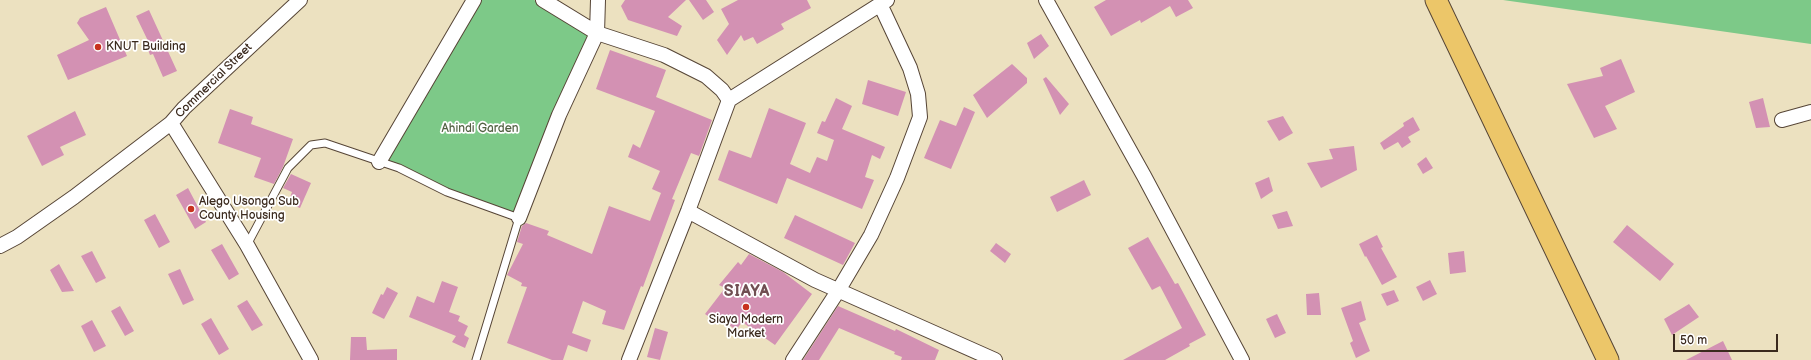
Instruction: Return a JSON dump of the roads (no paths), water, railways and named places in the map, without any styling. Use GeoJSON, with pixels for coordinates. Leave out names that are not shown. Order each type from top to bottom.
{"type":"FeatureCollection","features":[{"type":"Feature","properties":{"kind":"main road"},"geometry":{"type":"LineString","coordinates":[[1436,0],[1608,360]]}},
{"type":"Feature","properties":{"kind":"street","name":"Commercial Street"},"geometry":{"type":"LineString","coordinates":[[300,0],[184,108],[171,123],[247,245],[311,360]]}},
{"type":"Feature","properties":{"kind":"street"},"geometry":{"type":"LineString","coordinates":[[379,162],[474,0]]}},
{"type":"Feature","properties":{"kind":"street"},"geometry":{"type":"LineString","coordinates":[[543,0],[596,33],[664,55],[706,76],[722,90],[728,100]]}},
{"type":"Feature","properties":{"kind":"street"},"geometry":{"type":"LineString","coordinates":[[519,218],[559,115],[596,33],[598,0]]}},
{"type":"Feature","properties":{"kind":"street"},"geometry":{"type":"LineString","coordinates":[[1046,0],[1147,183],[1239,359]]}},
{"type":"Feature","properties":{"kind":"street"},"geometry":{"type":"LineString","coordinates":[[629,360],[688,211],[728,100],[883,2],[910,68],[918,94],[920,117],[900,171],[871,235],[838,291],[793,360]]}},
{"type":"Feature","properties":{"kind":"street"},"geometry":{"type":"LineString","coordinates":[[1782,120],[1811,112]]}},
{"type":"Feature","properties":{"kind":"street"},"geometry":{"type":"LineString","coordinates":[[0,246],[17,237],[74,197],[171,123]]}},
{"type":"Feature","properties":{"kind":"street"},"geometry":{"type":"LineString","coordinates":[[688,211],[787,266],[838,291],[995,360]]}},
{"type":"Feature","properties":{"kind":"lane"},"geometry":{"type":"LineString","coordinates":[[247,245],[288,168],[311,145],[325,143],[400,168],[447,192],[519,218],[476,360]]}},
{"type":"Feature","properties":{"kind":"place","name":"KNUT Building"},"geometry":{"type":"Point","coordinates":[98,47]}},
{"type":"Feature","properties":{"kind":"place","name":"Alego Usonga Sub County Housing"},"geometry":{"type":"Point","coordinates":[191,209]}},
{"type":"Feature","properties":{"kind":"place","name":"Siaya Modern Market"},"geometry":{"type":"Point","coordinates":[746,307]}},
{"type":"Feature","properties":{"kind":"district","name":"SIAYA"},"geometry":{"type":"Point","coordinates":[747,292]}},
{"type":"Feature","properties":{"kind":"park label","name":"Ahindi Garden"},"geometry":{"type":"Point","coordinates":[480,129]}}]}
